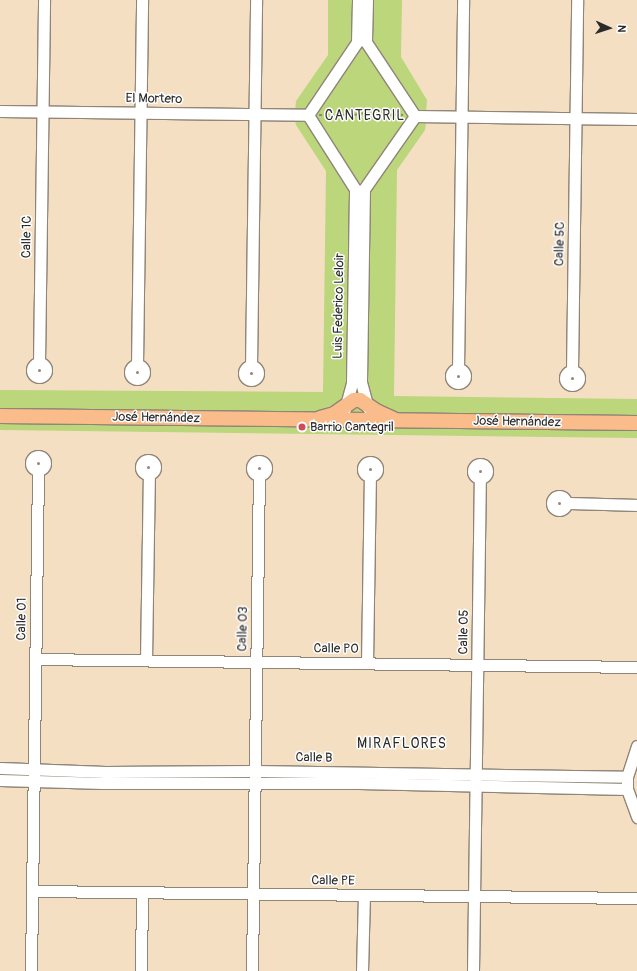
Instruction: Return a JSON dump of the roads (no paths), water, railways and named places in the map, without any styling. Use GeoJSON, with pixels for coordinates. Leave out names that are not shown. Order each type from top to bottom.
{"type":"FeatureCollection","features":[{"type":"Feature","properties":{"kind":"main road","name":"José Hernández"},"geometry":{"type":"LineString","coordinates":[[313,420],[334,414],[354,400],[360,400],[378,412],[398,420]]}},
{"type":"Feature","properties":{"kind":"main road","name":"José Hernández"},"geometry":{"type":"LineString","coordinates":[[0,416],[637,423]]}},
{"type":"Feature","properties":{"kind":"street","name":"Calle 1C"},"geometry":{"type":"LineString","coordinates":[[39,363],[44,0]]}},
{"type":"Feature","properties":{"kind":"street"},"geometry":{"type":"LineString","coordinates":[[137,365],[142,0]]}},
{"type":"Feature","properties":{"kind":"street"},"geometry":{"type":"LineString","coordinates":[[251,366],[256,0]]}},
{"type":"Feature","properties":{"kind":"street"},"geometry":{"type":"LineString","coordinates":[[358,0],[362,42],[415,116]]}},
{"type":"Feature","properties":{"kind":"street"},"geometry":{"type":"LineString","coordinates":[[367,0],[362,42],[308,115],[359,189],[415,116]]}},
{"type":"Feature","properties":{"kind":"street"},"geometry":{"type":"LineString","coordinates":[[458,369],[463,0]]}},
{"type":"Feature","properties":{"kind":"street","name":"Calle 5C"},"geometry":{"type":"LineString","coordinates":[[572,371],[577,0]]}},
{"type":"Feature","properties":{"kind":"street","name":"El Mortero"},"geometry":{"type":"LineString","coordinates":[[0,110],[308,115]]}},
{"type":"Feature","properties":{"kind":"street"},"geometry":{"type":"LineString","coordinates":[[415,116],[637,119]]}},
{"type":"Feature","properties":{"kind":"street","name":"Luis Federico Leloir"},"geometry":{"type":"LineString","coordinates":[[359,189],[361,382],[368,405]]}},
{"type":"Feature","properties":{"kind":"street","name":"Luis Federico Leloir"},"geometry":{"type":"LineString","coordinates":[[350,421],[346,417],[346,406],[352,382],[359,189]]}},
{"type":"Feature","properties":{"kind":"street"},"geometry":{"type":"LineString","coordinates":[[364,421],[369,410],[368,405]]}},
{"type":"Feature","properties":{"kind":"street","name":"Calle O1"},"geometry":{"type":"LineString","coordinates":[[31,971],[38,470]]}},
{"type":"Feature","properties":{"kind":"street"},"geometry":{"type":"LineString","coordinates":[[146,660],[149,474]]}},
{"type":"Feature","properties":{"kind":"street","name":"Calle O3"},"geometry":{"type":"LineString","coordinates":[[252,971],[259,475]]}},
{"type":"Feature","properties":{"kind":"street"},"geometry":{"type":"LineString","coordinates":[[367,663],[370,476]]}},
{"type":"Feature","properties":{"kind":"street","name":"Calle O5"},"geometry":{"type":"LineString","coordinates":[[473,971],[480,478]]}},
{"type":"Feature","properties":{"kind":"street"},"geometry":{"type":"LineString","coordinates":[[566,503],[637,505]]}},
{"type":"Feature","properties":{"kind":"street","name":"Calle PO"},"geometry":{"type":"LineString","coordinates":[[35,659],[637,667]]}},
{"type":"Feature","properties":{"kind":"street"},"geometry":{"type":"LineString","coordinates":[[636,810],[627,789],[627,777],[635,759],[637,746]]}},
{"type":"Feature","properties":{"kind":"street","name":"Calle B"},"geometry":{"type":"LineString","coordinates":[[0,768],[255,777],[476,781],[627,789]]}},
{"type":"Feature","properties":{"kind":"street","name":"Calle B"},"geometry":{"type":"LineString","coordinates":[[0,780],[104,784],[255,777]]}},
{"type":"Feature","properties":{"kind":"street","name":"Calle B"},"geometry":{"type":"LineString","coordinates":[[476,781],[627,777]]}},
{"type":"Feature","properties":{"kind":"street","name":"Calle PE"},"geometry":{"type":"LineString","coordinates":[[32,891],[636,899]]}},
{"type":"Feature","properties":{"kind":"street"},"geometry":{"type":"LineString","coordinates":[[141,971],[142,893]]}},
{"type":"Feature","properties":{"kind":"street"},"geometry":{"type":"LineString","coordinates":[[362,971],[364,896]]}},
{"type":"Feature","properties":{"kind":"place","name":"Barrio Cantegril"},"geometry":{"type":"Point","coordinates":[302,427]}},
{"type":"Feature","properties":{"kind":"district","name":"CANTEGRIL"},"geometry":{"type":"Point","coordinates":[365,116]}},
{"type":"Feature","properties":{"kind":"district","name":"MIRAFLORES"},"geometry":{"type":"Point","coordinates":[402,744]}}]}
